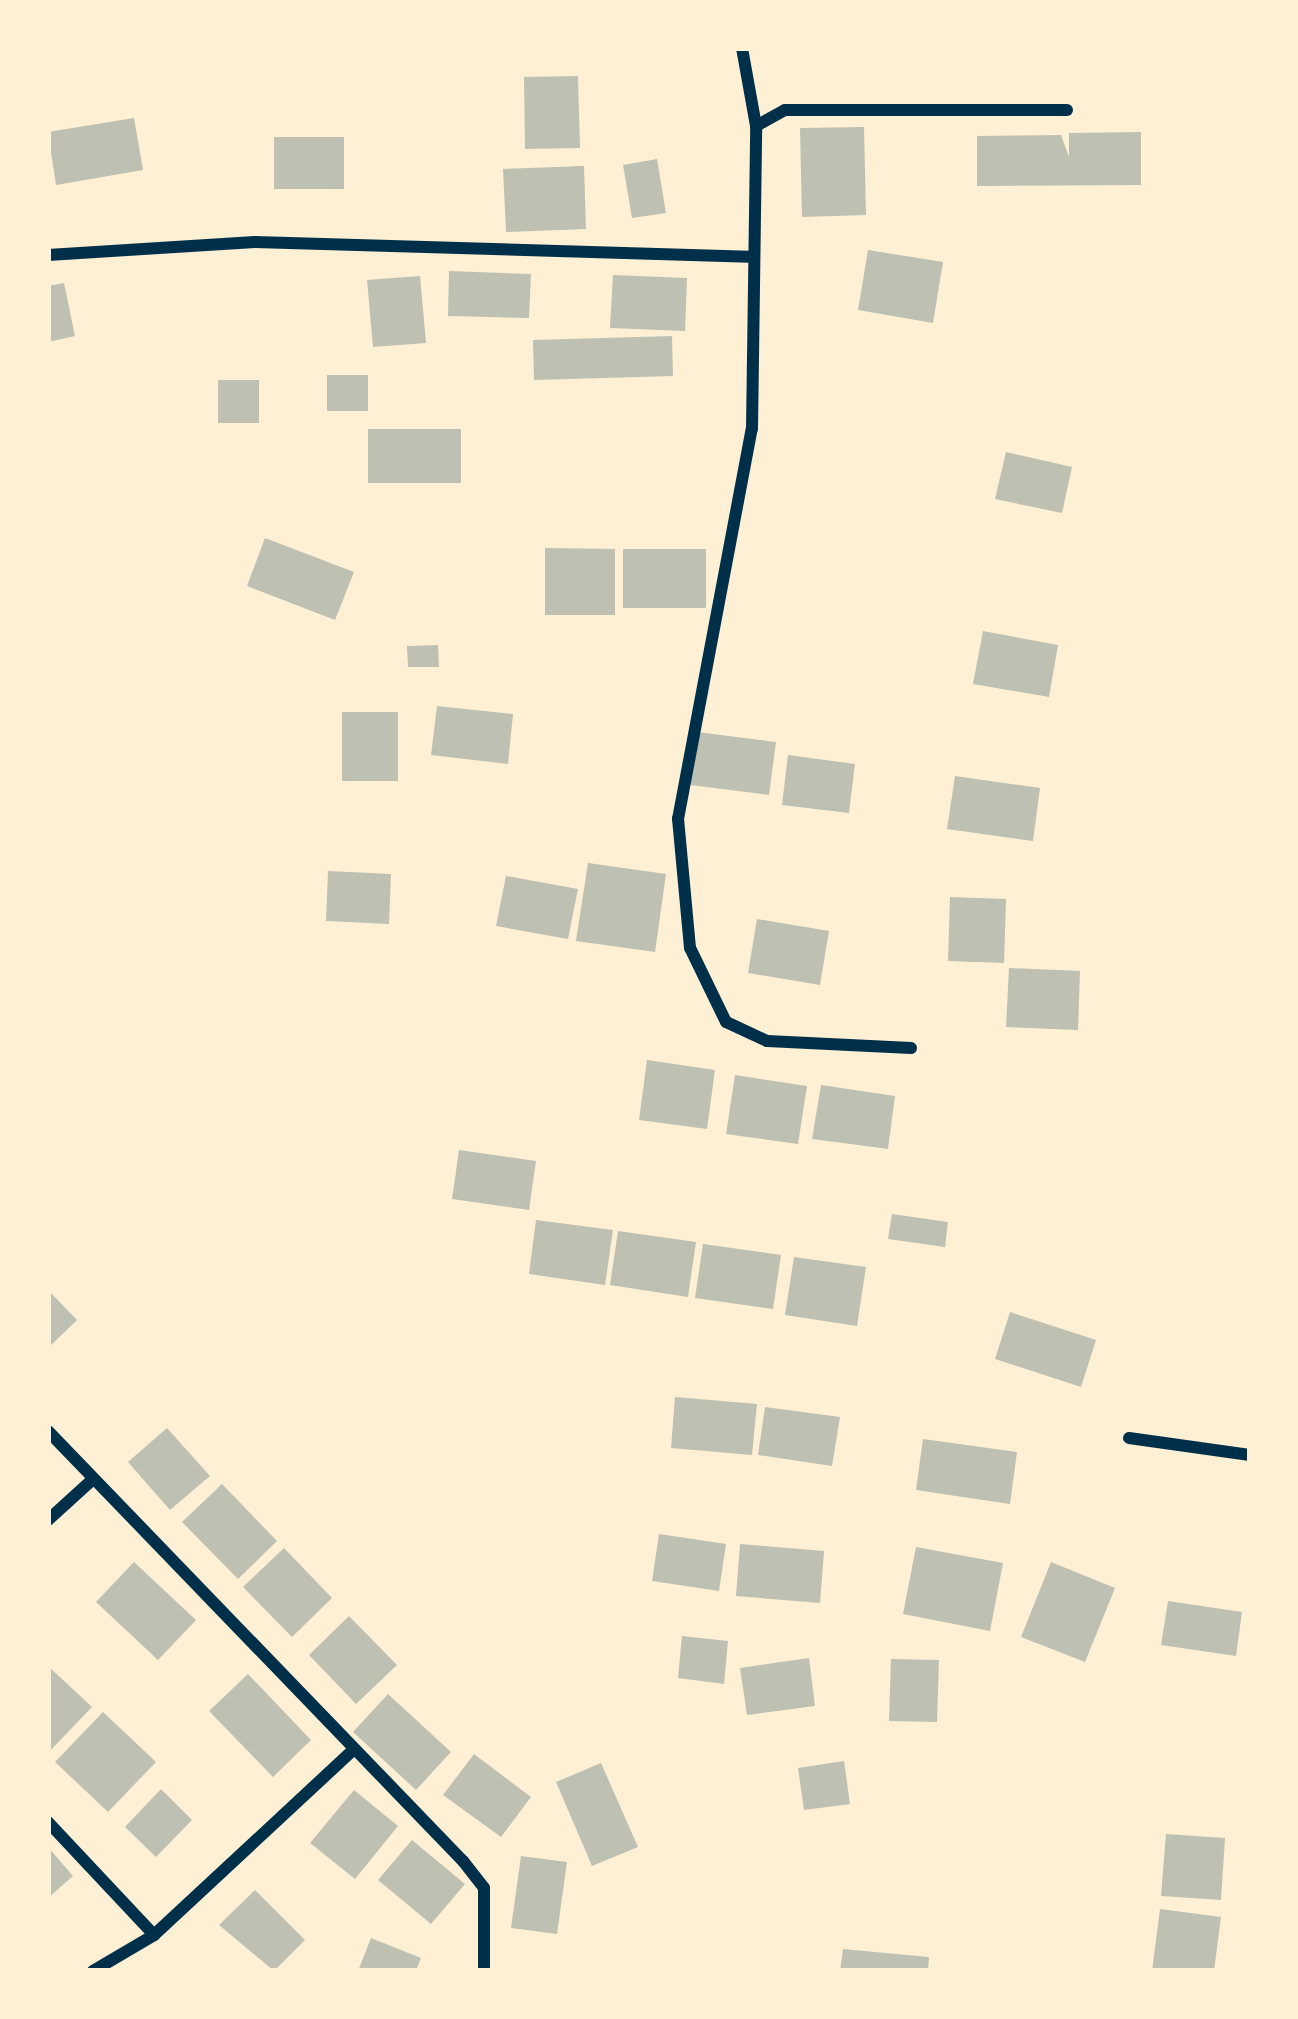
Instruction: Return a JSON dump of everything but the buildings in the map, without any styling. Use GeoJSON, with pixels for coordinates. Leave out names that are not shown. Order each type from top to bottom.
{"type":"FeatureCollection","features":[{"type":"Feature","properties":{"kind":"street"},"geometry":{"type":"LineString","coordinates":[[742,48],[756,126],[749,257],[750,448],[679,819],[689,948],[725,1022],[767,1041],[911,1048]]}},
{"type":"Feature","properties":{"kind":"street"},"geometry":{"type":"LineString","coordinates":[[756,126],[784,110],[1067,110]]}},
{"type":"Feature","properties":{"kind":"street"},"geometry":{"type":"LineString","coordinates":[[48,255],[255,242],[749,257]]}},
{"type":"Feature","properties":{"kind":"street"},"geometry":{"type":"LineString","coordinates":[[48,1431],[484,1888],[484,1971]]}},
{"type":"Feature","properties":{"kind":"street"},"geometry":{"type":"LineString","coordinates":[[1129,1438],[1250,1454]]}},
{"type":"Feature","properties":{"kind":"street"},"geometry":{"type":"LineString","coordinates":[[48,1520],[93,1479]]}},
{"type":"Feature","properties":{"kind":"street"},"geometry":{"type":"LineString","coordinates":[[93,1971],[154,1935],[351,1752]]}},
{"type":"Feature","properties":{"kind":"street"},"geometry":{"type":"LineString","coordinates":[[48,1822],[154,1935]]}}]}
